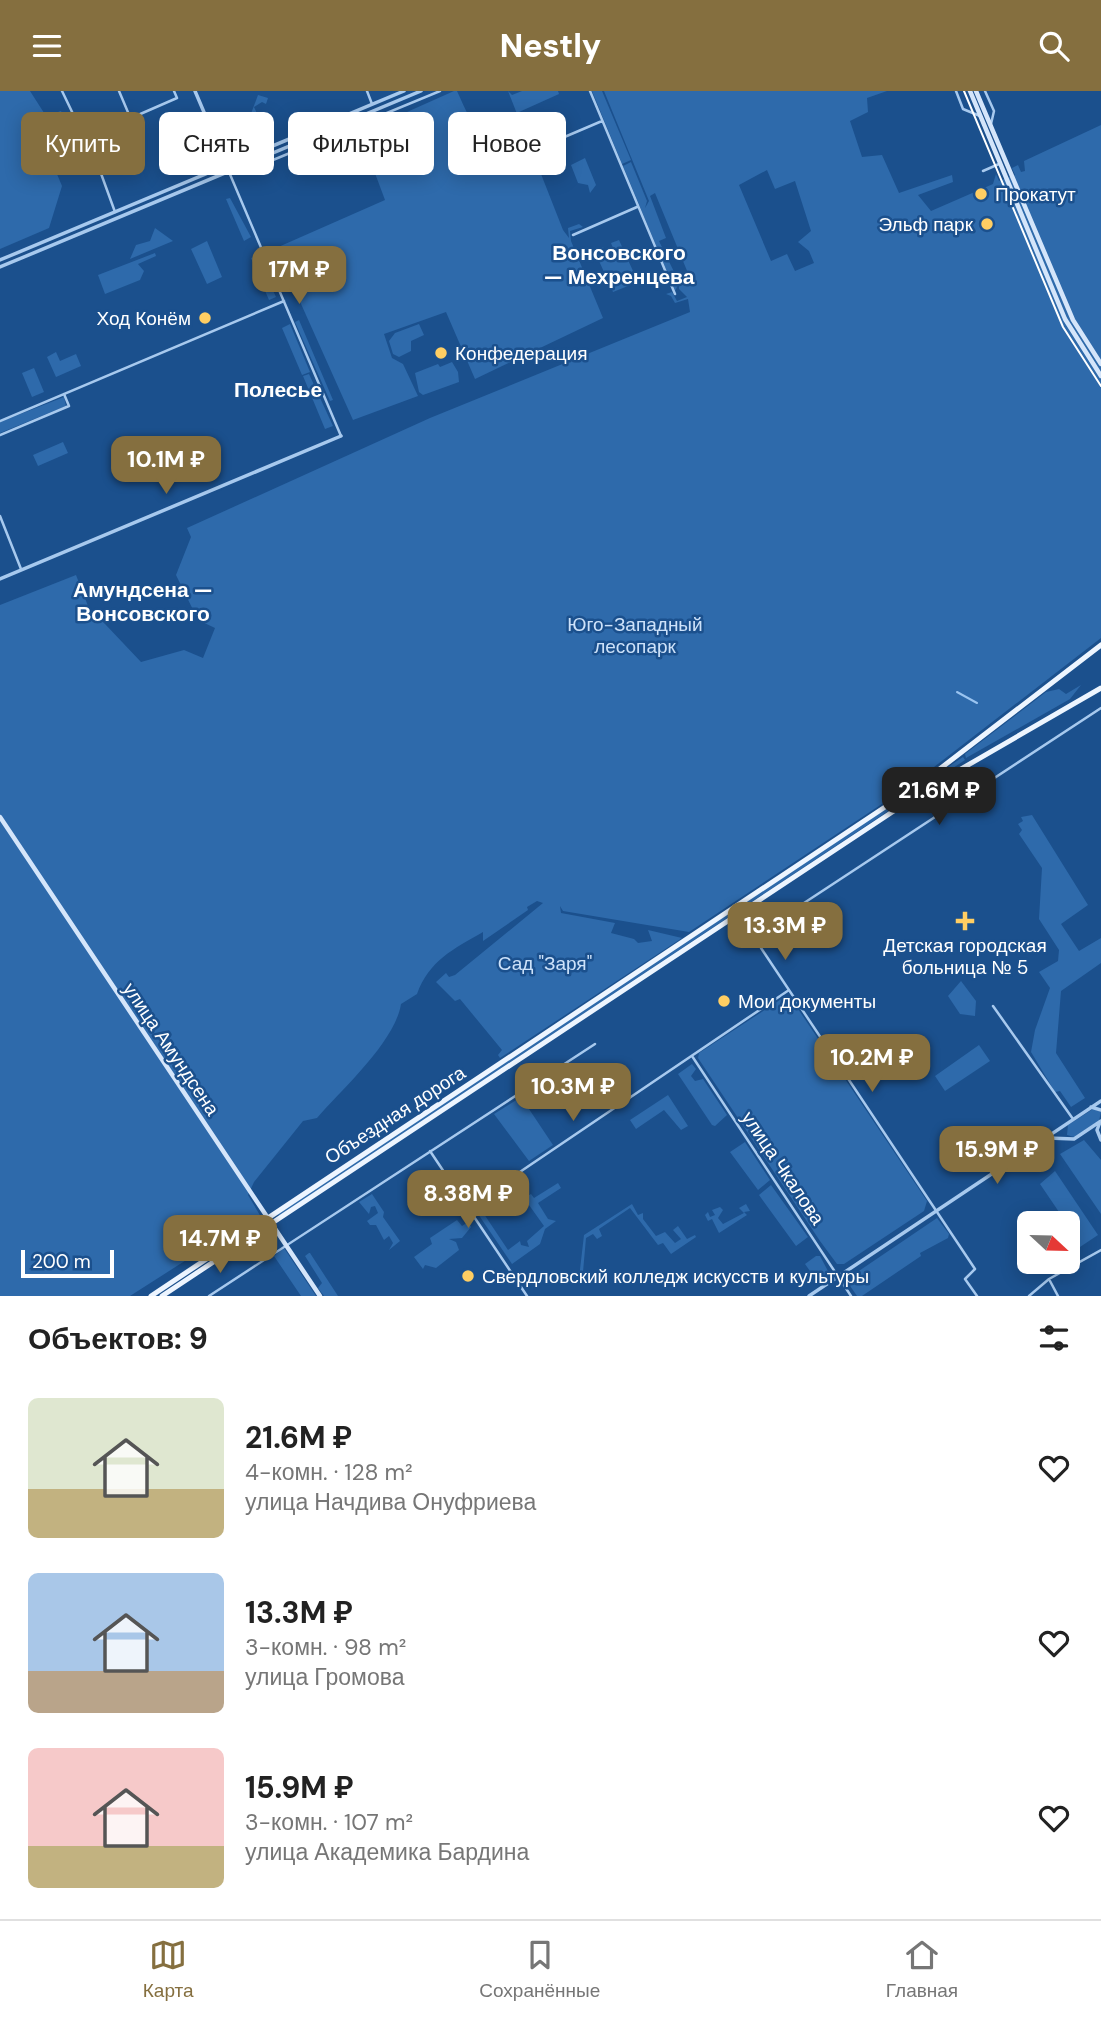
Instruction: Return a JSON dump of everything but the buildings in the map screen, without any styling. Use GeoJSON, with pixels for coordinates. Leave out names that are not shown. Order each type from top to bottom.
{"type":"FeatureCollection","features":[{"type":"Feature","properties":{"kind":"main road"},"geometry":{"type":"LineString","coordinates":[[970,91],[1073,320],[1101,363]]}},
{"type":"Feature","properties":{"kind":"main road"},"geometry":{"type":"LineString","coordinates":[[976,91],[1065,319],[1101,376]]}},
{"type":"Feature","properties":{"kind":"main road","name":"Объездная дорога"},"geometry":{"type":"LineString","coordinates":[[151,1296],[924,781],[1101,645]]}},
{"type":"Feature","properties":{"kind":"main road","name":"Объездная дорога"},"geometry":{"type":"LineString","coordinates":[[162,1296],[930,787],[1101,688]]}},
{"type":"Feature","properties":{"kind":"main road","name":"улица Амундсена"},"geometry":{"type":"LineString","coordinates":[[0,817],[320,1296]]}},
{"type":"Feature","properties":{"kind":"street"},"geometry":{"type":"LineString","coordinates":[[62,91],[71,112]]}},
{"type":"Feature","properties":{"kind":"street"},"geometry":{"type":"LineString","coordinates":[[119,91],[128,112]]}},
{"type":"Feature","properties":{"kind":"street"},"geometry":{"type":"LineString","coordinates":[[144,112],[177,98],[174,91]]}},
{"type":"Feature","properties":{"kind":"street"},"geometry":{"type":"LineString","coordinates":[[195,91],[204,112]]}},
{"type":"Feature","properties":{"kind":"street"},"geometry":{"type":"LineString","coordinates":[[367,91],[372,104]]}},
{"type":"Feature","properties":{"kind":"street"},"geometry":{"type":"LineString","coordinates":[[274,145],[404,91]]}},
{"type":"Feature","properties":{"kind":"street"},"geometry":{"type":"LineString","coordinates":[[274,152],[421,91]]}},
{"type":"Feature","properties":{"kind":"street"},"geometry":{"type":"LineString","coordinates":[[274,160],[440,91]]}},
{"type":"Feature","properties":{"kind":"street"},"geometry":{"type":"LineString","coordinates":[[590,91],[675,294]]}},
{"type":"Feature","properties":{"kind":"street"},"geometry":{"type":"LineString","coordinates":[[956,91],[963,109],[980,116]]}},
{"type":"Feature","properties":{"kind":"street"},"geometry":{"type":"LineString","coordinates":[[985,91],[994,111],[990,127]]}},
{"type":"Feature","properties":{"kind":"street"},"geometry":{"type":"LineString","coordinates":[[566,136],[602,121]]}},
{"type":"Feature","properties":{"kind":"street"},"geometry":{"type":"LineString","coordinates":[[983,171],[1003,162]]}},
{"type":"Feature","properties":{"kind":"street"},"geometry":{"type":"LineString","coordinates":[[102,175],[115,212]]}},
{"type":"Feature","properties":{"kind":"street"},"geometry":{"type":"LineString","coordinates":[[0,260],[202,175]]}},
{"type":"Feature","properties":{"kind":"street"},"geometry":{"type":"LineString","coordinates":[[0,267],[219,175]]}},
{"type":"Feature","properties":{"kind":"street"},"geometry":{"type":"LineString","coordinates":[[0,579],[341,436],[231,175]]}},
{"type":"Feature","properties":{"kind":"street"},"geometry":{"type":"LineString","coordinates":[[573,235],[638,207]]}},
{"type":"Feature","properties":{"kind":"street"},"geometry":{"type":"LineString","coordinates":[[83,225],[85,231]]}},
{"type":"Feature","properties":{"kind":"street"},"geometry":{"type":"LineString","coordinates":[[0,421],[284,301]]}},
{"type":"Feature","properties":{"kind":"street"},"geometry":{"type":"LineString","coordinates":[[0,435],[69,406],[64,394]]}},
{"type":"Feature","properties":{"kind":"street"},"geometry":{"type":"LineString","coordinates":[[0,516],[22,570]]}},
{"type":"Feature","properties":{"kind":"street"},"geometry":{"type":"LineString","coordinates":[[761,948],[767,929],[1101,708]]}},
{"type":"Feature","properties":{"kind":"street"},"geometry":{"type":"LineString","coordinates":[[767,929],[761,925],[751,931],[975,1269],[965,1279],[977,1296]]}},
{"type":"Feature","properties":{"kind":"street"},"geometry":{"type":"LineString","coordinates":[[468,1207],[789,991]]}},
{"type":"Feature","properties":{"kind":"street"},"geometry":{"type":"LineString","coordinates":[[993,1006],[1073,1119]]}},
{"type":"Feature","properties":{"kind":"street"},"geometry":{"type":"LineString","coordinates":[[209,1296],[595,1044]]}},
{"type":"Feature","properties":{"kind":"street","name":"улица Чкалова"},"geometry":{"type":"LineString","coordinates":[[692,1056],[851,1296]]}},
{"type":"Feature","properties":{"kind":"street"},"geometry":{"type":"LineString","coordinates":[[809,1296],[1101,1101]]}},
{"type":"Feature","properties":{"kind":"street"},"geometry":{"type":"LineString","coordinates":[[1089,1108],[1101,1110]]}},
{"type":"Feature","properties":{"kind":"street"},"geometry":{"type":"LineString","coordinates":[[1084,1133],[1101,1121]]}},
{"type":"Feature","properties":{"kind":"street"},"geometry":{"type":"LineString","coordinates":[[1100,1137],[1101,1121]]}},
{"type":"Feature","properties":{"kind":"street"},"geometry":{"type":"LineString","coordinates":[[1066,1124],[1064,1133],[1069,1139]]}},
{"type":"Feature","properties":{"kind":"street"},"geometry":{"type":"LineString","coordinates":[[1043,1140],[1054,1137],[1069,1139],[1091,1131],[1100,1137]]}},
{"type":"Feature","properties":{"kind":"street"},"geometry":{"type":"LineString","coordinates":[[430,1151],[527,1296]]}},
{"type":"Feature","properties":{"kind":"street"},"geometry":{"type":"LineString","coordinates":[[1029,1296],[1049,1279],[1101,1250]]}},
{"type":"Feature","properties":{"kind":"street"},"geometry":{"type":"LineString","coordinates":[[1049,1279],[1058,1296]]}},
{"type":"Feature","properties":{"kind":"green space"},"geometry":{"type":"Polygon","coordinates":[[[0,91],[30,91],[43,112],[21,112],[21,175],[57,175],[62,186],[49,228],[0,249],[0,91]]]}},
{"type":"Feature","properties":{"kind":"green space"},"geometry":{"type":"Polygon","coordinates":[[[457,91],[467,112],[448,112],[448,175],[541,175],[563,230],[569,238],[568,228],[579,224],[583,227],[570,231],[571,241],[603,318],[475,379],[446,312],[384,334],[392,358],[403,364],[418,396],[353,420],[276,248],[385,200],[376,175],[434,175],[434,112],[407,112],[457,91]]]}},
{"type":"Feature","properties":{"kind":"green space"},"geometry":{"type":"Polygon","coordinates":[[[508,91],[512,95],[522,91],[558,91],[559,94],[516,112],[508,91]]]}},
{"type":"Feature","properties":{"kind":"green space"},"geometry":{"type":"Polygon","coordinates":[[[592,91],[602,91],[631,160],[622,164],[592,91]]]}},
{"type":"Feature","properties":{"kind":"green space","name":"Юго-Западный лесопарк"},"geometry":{"type":"Polygon","coordinates":[[[604,91],[887,91],[867,98],[868,112],[850,121],[862,157],[882,155],[899,193],[952,175],[953,182],[918,195],[931,211],[993,184],[996,174],[999,181],[1015,175],[1012,168],[1018,165],[1021,172],[1025,171],[1024,161],[1101,125],[1101,638],[912,784],[689,932],[563,911],[560,906],[561,913],[615,923],[611,933],[634,939],[638,943],[652,941],[648,930],[682,938],[500,1058],[498,1055],[502,1050],[460,999],[455,1001],[436,982],[446,973],[449,977],[455,975],[543,903],[537,901],[527,907],[528,910],[483,941],[483,932],[452,950],[435,964],[417,994],[401,1004],[389,1034],[366,1064],[317,1118],[303,1121],[254,1182],[248,1195],[261,1217],[233,1238],[227,1234],[130,1296],[0,1296],[0,605],[76,575],[88,606],[141,662],[184,650],[203,658],[215,628],[198,620],[176,575],[191,537],[187,528],[430,418],[690,312],[688,299],[675,303],[671,296],[666,294],[672,292],[677,301],[687,297],[679,289],[679,283],[675,291],[623,166],[631,162],[647,201],[645,208],[649,201],[604,91]],[[767,170],[739,185],[771,261],[787,254],[795,271],[814,263],[809,251],[798,242],[811,231],[795,181],[775,189],[767,170]],[[655,193],[650,196],[666,238],[659,241],[679,282],[690,278],[655,193]]]}},
{"type":"Feature","properties":{"kind":"green space"},"geometry":{"type":"Polygon","coordinates":[[[258,95],[268,98],[266,104],[262,102],[254,107],[256,112],[252,112],[258,95]]]}},
{"type":"Feature","properties":{"kind":"green space"},"geometry":{"type":"Polygon","coordinates":[[[585,158],[596,185],[590,193],[588,185],[578,183],[571,165],[585,158]]]}},
{"type":"Feature","properties":{"kind":"green space"},"geometry":{"type":"Polygon","coordinates":[[[230,198],[251,237],[244,241],[226,199],[230,198]]]}},
{"type":"Feature","properties":{"kind":"green space"},"geometry":{"type":"Polygon","coordinates":[[[155,228],[173,241],[130,259],[136,245],[150,241],[155,228]]]}},
{"type":"Feature","properties":{"kind":"green space"},"geometry":{"type":"Polygon","coordinates":[[[619,240],[638,282],[613,292],[595,252],[603,247],[609,262],[617,258],[611,243],[619,240]]]}},
{"type":"Feature","properties":{"kind":"green space"},"geometry":{"type":"Polygon","coordinates":[[[207,241],[222,277],[207,284],[191,249],[207,241]]]}},
{"type":"Feature","properties":{"kind":"green space"},"geometry":{"type":"Polygon","coordinates":[[[155,253],[156,256],[138,264],[144,271],[140,280],[105,294],[98,275],[155,253]]]}},
{"type":"Feature","properties":{"kind":"green space"},"geometry":{"type":"Polygon","coordinates":[[[257,256],[276,297],[269,300],[251,258],[257,256]]]}},
{"type":"Feature","properties":{"kind":"green space"},"geometry":{"type":"Polygon","coordinates":[[[299,320],[333,400],[330,401],[295,322],[299,320]]]}},
{"type":"Feature","properties":{"kind":"green space"},"geometry":{"type":"Polygon","coordinates":[[[290,324],[310,372],[302,375],[282,328],[290,324]]]}},
{"type":"Feature","properties":{"kind":"green space"},"geometry":{"type":"Polygon","coordinates":[[[419,324],[424,335],[411,341],[411,351],[399,357],[393,354],[389,341],[395,333],[419,324]]]}},
{"type":"Feature","properties":{"kind":"green space"},"geometry":{"type":"Polygon","coordinates":[[[56,352],[60,361],[76,354],[81,366],[56,377],[47,357],[56,352]]]}},
{"type":"Feature","properties":{"kind":"green space"},"geometry":{"type":"Polygon","coordinates":[[[452,362],[458,372],[459,382],[423,395],[419,392],[415,373],[452,362]]]}},
{"type":"Feature","properties":{"kind":"green space"},"geometry":{"type":"Polygon","coordinates":[[[34,368],[44,392],[32,397],[22,373],[34,368]]]}},
{"type":"Feature","properties":{"kind":"green space"},"geometry":{"type":"Polygon","coordinates":[[[309,374],[333,426],[325,429],[303,376],[309,374]]]}},
{"type":"Feature","properties":{"kind":"green space"},"geometry":{"type":"Polygon","coordinates":[[[64,397],[66,406],[0,433],[0,422],[64,397]]]}},
{"type":"Feature","properties":{"kind":"green space"},"geometry":{"type":"Polygon","coordinates":[[[63,442],[68,453],[38,466],[33,455],[63,442]]]}},
{"type":"Feature","properties":{"kind":"green space"},"geometry":{"type":"Polygon","coordinates":[[[1081,685],[1070,699],[966,758],[965,754],[1046,692],[1059,689],[1066,694],[1081,685]]]}},
{"type":"Feature","properties":{"kind":"green space"},"geometry":{"type":"Polygon","coordinates":[[[963,757],[965,760],[279,1216],[278,1214],[963,757]]]}},
{"type":"Feature","properties":{"kind":"green space"},"geometry":{"type":"Polygon","coordinates":[[[1032,815],[1088,905],[1061,924],[1079,951],[1101,938],[1101,963],[1061,991],[1056,1053],[1085,1098],[1071,1107],[1060,1091],[1055,1092],[1031,1052],[1035,1030],[1050,988],[1039,972],[1058,961],[1059,950],[1039,919],[1042,868],[1019,834],[1022,830],[1018,824],[1023,821],[1021,817],[1032,815]]]}},
{"type":"Feature","properties":{"kind":"green space"},"geometry":{"type":"Polygon","coordinates":[[[961,981],[976,1001],[975,1016],[960,1014],[948,996],[961,981]]]}},
{"type":"Feature","properties":{"kind":"green space"},"geometry":{"type":"Polygon","coordinates":[[[786,996],[790,997],[927,1201],[924,1211],[844,1264],[837,1264],[820,1241],[698,1058],[699,1053],[786,996]]]}},
{"type":"Feature","properties":{"kind":"green space"},"geometry":{"type":"Polygon","coordinates":[[[979,1045],[990,1061],[945,1091],[935,1076],[979,1045]]]}},
{"type":"Feature","properties":{"kind":"green space"},"geometry":{"type":"Polygon","coordinates":[[[692,1064],[696,1069],[691,1076],[695,1081],[703,1079],[727,1115],[715,1126],[678,1074],[692,1064]]]}},
{"type":"Feature","properties":{"kind":"green space"},"geometry":{"type":"Polygon","coordinates":[[[668,1095],[688,1126],[681,1130],[664,1110],[636,1129],[630,1120],[668,1095]]]}},
{"type":"Feature","properties":{"kind":"green space"},"geometry":{"type":"Polygon","coordinates":[[[521,1097],[553,1145],[529,1161],[494,1114],[521,1097]]]}},
{"type":"Feature","properties":{"kind":"green space"},"geometry":{"type":"Polygon","coordinates":[[[1093,1109],[1101,1112],[1099,1121],[1074,1137],[1067,1135],[1068,1125],[1093,1109]]]}},
{"type":"Feature","properties":{"kind":"green space"},"geometry":{"type":"Polygon","coordinates":[[[1084,1140],[1101,1160],[1101,1214],[1060,1154],[1084,1140]]]}},
{"type":"Feature","properties":{"kind":"green space"},"geometry":{"type":"Polygon","coordinates":[[[745,1142],[770,1180],[758,1190],[730,1152],[745,1142]]]}},
{"type":"Feature","properties":{"kind":"green space"},"geometry":{"type":"Polygon","coordinates":[[[1055,1171],[1098,1235],[1080,1247],[1080,1211],[1058,1211],[1040,1184],[1055,1171]]]}},
{"type":"Feature","properties":{"kind":"green space"},"geometry":{"type":"Polygon","coordinates":[[[558,1183],[561,1188],[538,1203],[548,1219],[556,1221],[545,1229],[540,1244],[512,1264],[476,1211],[494,1197],[496,1200],[482,1211],[508,1250],[520,1241],[521,1245],[529,1247],[527,1241],[544,1226],[524,1198],[531,1194],[534,1198],[558,1183]]]}},
{"type":"Feature","properties":{"kind":"green space"},"geometry":{"type":"Polygon","coordinates":[[[771,1185],[808,1237],[796,1246],[759,1195],[771,1185]]]}},
{"type":"Feature","properties":{"kind":"green space"},"geometry":{"type":"Polygon","coordinates":[[[372,1194],[384,1212],[383,1217],[400,1241],[389,1250],[393,1243],[389,1236],[384,1240],[376,1225],[370,1225],[367,1221],[378,1213],[375,1206],[371,1207],[369,1214],[359,1202],[372,1194]]]}},
{"type":"Feature","properties":{"kind":"green space"},"geometry":{"type":"Polygon","coordinates":[[[632,1204],[638,1215],[643,1213],[643,1219],[656,1236],[665,1232],[675,1243],[681,1239],[673,1230],[678,1226],[687,1239],[695,1235],[696,1237],[671,1254],[663,1243],[658,1245],[630,1208],[599,1229],[602,1236],[597,1239],[593,1234],[586,1238],[583,1272],[587,1279],[582,1283],[579,1278],[584,1235],[632,1204]]]}},
{"type":"Feature","properties":{"kind":"green space"},"geometry":{"type":"Polygon","coordinates":[[[746,1204],[750,1211],[744,1212],[747,1215],[719,1233],[712,1219],[708,1221],[705,1215],[708,1212],[710,1217],[715,1215],[712,1210],[720,1207],[723,1210],[718,1218],[723,1224],[744,1213],[739,1208],[746,1204]]]}},
{"type":"Feature","properties":{"kind":"green space"},"geometry":{"type":"Polygon","coordinates":[[[937,1218],[949,1234],[948,1238],[920,1253],[921,1256],[862,1296],[857,1296],[846,1280],[853,1281],[850,1277],[937,1218]]]}},
{"type":"Feature","properties":{"kind":"green space"},"geometry":{"type":"Polygon","coordinates":[[[457,1220],[462,1226],[468,1222],[471,1227],[462,1238],[449,1239],[456,1242],[459,1250],[436,1268],[425,1265],[423,1269],[414,1257],[432,1244],[430,1238],[457,1220]]]}},
{"type":"Feature","properties":{"kind":"green space"},"geometry":{"type":"Polygon","coordinates":[[[284,1248],[316,1296],[301,1296],[274,1256],[284,1248]]]}},
{"type":"Feature","properties":{"kind":"green space"},"geometry":{"type":"Polygon","coordinates":[[[310,1253],[338,1296],[324,1296],[318,1288],[322,1283],[305,1256],[310,1253]]]}},
{"type":"Feature","properties":{"kind":"green space"},"geometry":{"type":"Polygon","coordinates":[[[820,1256],[829,1273],[817,1281],[805,1264],[820,1256]]]}},
{"type":"Feature","properties":{"kind":"waterway"},"geometry":{"type":"LineString","coordinates":[[957,692],[977,703]]}},
{"type":"Feature","properties":{"kind":"tram line"},"geometry":{"type":"LineString","coordinates":[[964,91],[1063,327],[1101,386]]}},
{"type":"Feature","properties":{"kind":"place","name":"Прокатут"},"geometry":{"type":"Point","coordinates":[981,194]}},
{"type":"Feature","properties":{"kind":"place","name":"Эльф парк"},"geometry":{"type":"Point","coordinates":[987,224]}},
{"type":"Feature","properties":{"kind":"place","name":"Ход Конём"},"geometry":{"type":"Point","coordinates":[205,318]}},
{"type":"Feature","properties":{"kind":"place","name":"Конфедерация"},"geometry":{"type":"Point","coordinates":[441,353]}},
{"type":"Feature","properties":{"kind":"place","name":"Детская городская больница № 5"},"geometry":{"type":"Point","coordinates":[965,921]}},
{"type":"Feature","properties":{"kind":"place","name":"Мои документы"},"geometry":{"type":"Point","coordinates":[724,1001]}},
{"type":"Feature","properties":{"kind":"place","name":"Свердловский колледж искусств и культуры"},"geometry":{"type":"Point","coordinates":[468,1276]}},
{"type":"Feature","properties":{"kind":"district","name":"Вонсовского — Мехренцева"},"geometry":{"type":"Point","coordinates":[619,265]}},
{"type":"Feature","properties":{"kind":"district","name":"Полесье"},"geometry":{"type":"Point","coordinates":[278,390]}},
{"type":"Feature","properties":{"kind":"district","name":"Амундсена — Вонсовского"},"geometry":{"type":"Point","coordinates":[143,602]}},
{"type":"Feature","properties":{"kind":"park label","name":"Сад \"Заря\""},"geometry":{"type":"Point","coordinates":[545,963]}}]}
